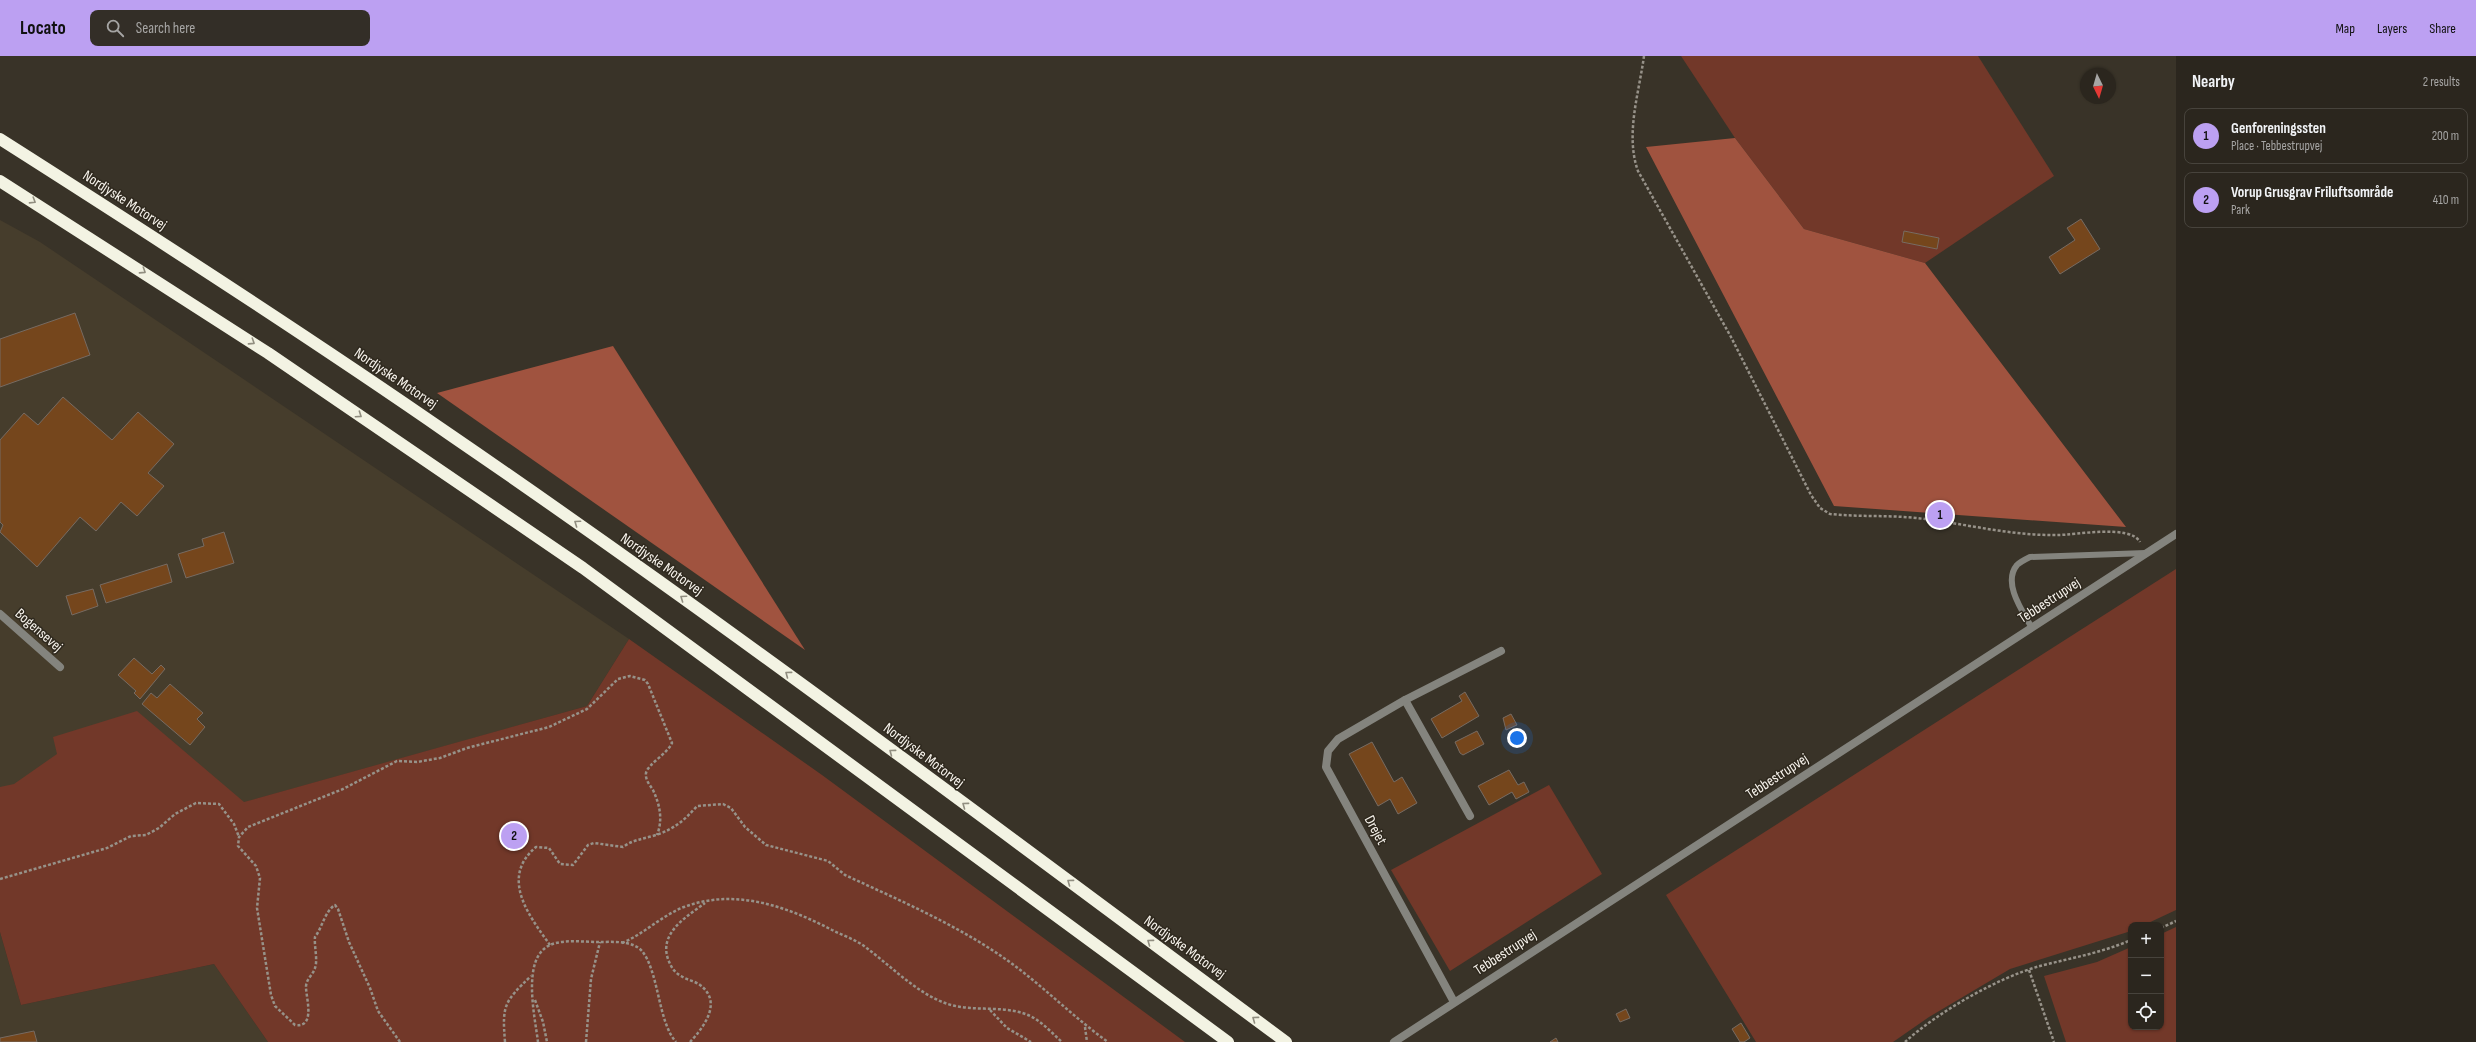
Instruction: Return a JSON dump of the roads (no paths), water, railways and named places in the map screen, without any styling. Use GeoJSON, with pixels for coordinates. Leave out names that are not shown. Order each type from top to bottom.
{"type":"FeatureCollection","features":[{"type":"Feature","properties":{"kind":"highway","name":"Nordjyske Motorvej"},"geometry":{"type":"LineString","coordinates":[[0,139],[284,322],[576,522],[766,657],[1286,1042]]}},
{"type":"Feature","properties":{"kind":"highway"},"geometry":{"type":"LineString","coordinates":[[0,181],[268,353],[583,568],[1228,1042]]}},
{"type":"Feature","properties":{"kind":"street","name":"Tebbestrupvej"},"geometry":{"type":"LineString","coordinates":[[1400,1040],[1454,1002],[2176,534]]}},
{"type":"Feature","properties":{"kind":"street","name":"Bogensevej"},"geometry":{"type":"LineString","coordinates":[[0,614],[60,667]]}},
{"type":"Feature","properties":{"kind":"street","name":"Drejet"},"geometry":{"type":"LineString","coordinates":[[1454,1002],[1326,767],[1328,751],[1338,739],[1405,700],[1501,651]]}},
{"type":"Feature","properties":{"kind":"street"},"geometry":{"type":"LineString","coordinates":[[1405,700],[1470,816]]}},
{"type":"Feature","properties":{"kind":"lane"},"geometry":{"type":"LineString","coordinates":[[2032,628],[2015,595],[2013,571],[2017,564],[2030,557],[2146,553]]}},
{"type":"Feature","properties":{"kind":"place","name":"Genforeningssten"},"geometry":{"type":"Point","coordinates":[1940,515]}},
{"type":"Feature","properties":{"kind":"place","name":"Vorup Grusgrav Friluftsområde"},"geometry":{"type":"Point","coordinates":[514,836]}}]}
